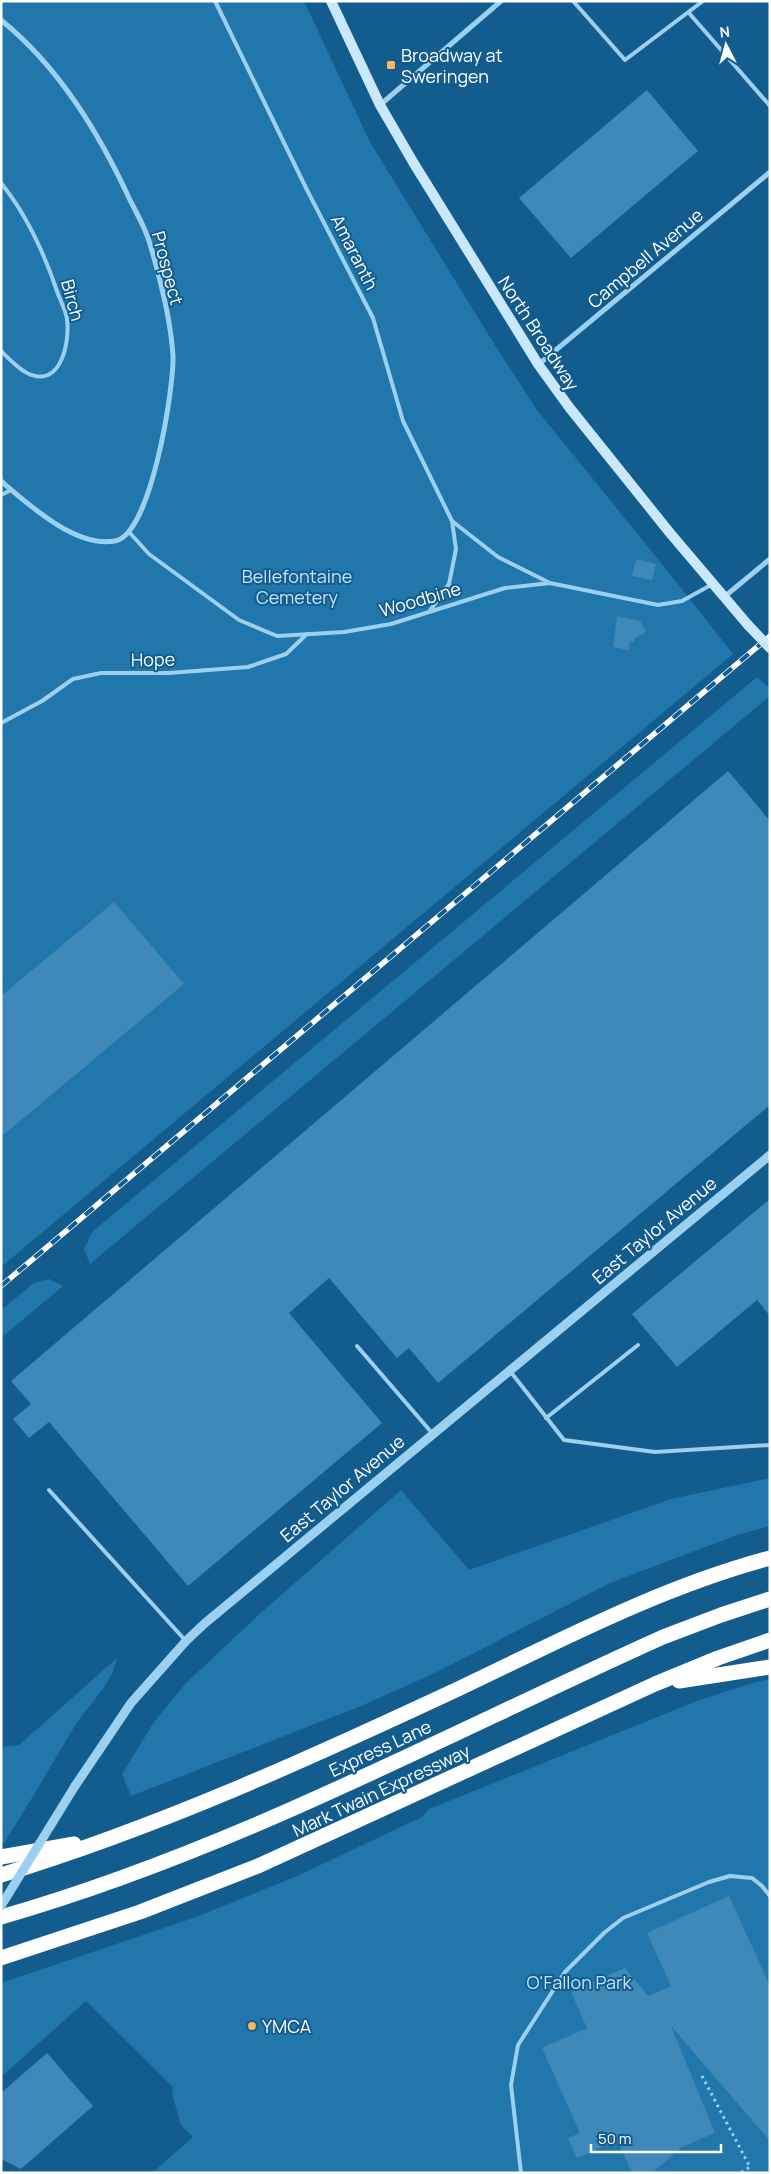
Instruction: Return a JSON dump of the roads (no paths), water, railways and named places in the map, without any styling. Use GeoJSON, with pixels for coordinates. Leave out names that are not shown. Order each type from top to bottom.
{"type":"FeatureCollection","features":[{"type":"Feature","properties":{"kind":"highway"},"geometry":{"type":"LineString","coordinates":[[1,1875],[120,1836],[240,1788],[640,1604],[699,1580],[770,1558]]}},
{"type":"Feature","properties":{"kind":"highway","name":"Express Lane"},"geometry":{"type":"LineString","coordinates":[[1,1917],[54,1902],[133,1874],[232,1835],[318,1798],[663,1637],[770,1599]]}},
{"type":"Feature","properties":{"kind":"highway","name":"Mark Twain Expressway"},"geometry":{"type":"LineString","coordinates":[[1,1958],[140,1912],[258,1866],[655,1684],[718,1658],[770,1640]]}},
{"type":"Feature","properties":{"kind":"highway"},"geometry":{"type":"LineString","coordinates":[[655,1684],[770,1667]]}},
{"type":"Feature","properties":{"kind":"highway"},"geometry":{"type":"LineString","coordinates":[[1,1857],[120,1836]]}},
{"type":"Feature","properties":{"kind":"main road","name":"North Broadway"},"geometry":{"type":"LineString","coordinates":[[331,1],[380,105],[413,162],[538,364],[602,448],[724,597],[770,648]]}},
{"type":"Feature","properties":{"kind":"street"},"geometry":{"type":"LineString","coordinates":[[380,105],[501,1]]}},
{"type":"Feature","properties":{"kind":"street","name":"Prospect"},"geometry":{"type":"LineString","coordinates":[[1,20],[18,33],[56,75],[86,119],[115,168],[150,242],[166,310],[173,356],[160,456],[143,503],[129,532]]}},
{"type":"Feature","properties":{"kind":"street","name":"Campbell Avenue"},"geometry":{"type":"LineString","coordinates":[[538,364],[770,172]]}},
{"type":"Feature","properties":{"kind":"street"},"geometry":{"type":"LineString","coordinates":[[1,482],[38,511],[94,542],[117,541],[129,532]]}},
{"type":"Feature","properties":{"kind":"street"},"geometry":{"type":"LineString","coordinates":[[724,597],[770,559]]}},
{"type":"Feature","properties":{"kind":"street","name":"East Taylor Avenue"},"geometry":{"type":"LineString","coordinates":[[1,1906],[75,1786],[131,1703],[186,1641],[204,1624],[770,1155]]}},
{"type":"Feature","properties":{"kind":"lane","name":"Amaranth"},"geometry":{"type":"LineString","coordinates":[[216,1],[306,188],[374,318],[403,421],[452,522],[456,549],[449,584],[429,613]]}},
{"type":"Feature","properties":{"kind":"lane"},"geometry":{"type":"LineString","coordinates":[[573,1],[625,60],[703,1]]}},
{"type":"Feature","properties":{"kind":"lane"},"geometry":{"type":"LineString","coordinates":[[689,13],[770,106]]}},
{"type":"Feature","properties":{"kind":"lane","name":"Birch"},"geometry":{"type":"LineString","coordinates":[[1,183],[14,199],[48,264],[67,318],[67,338],[61,363],[56,370],[46,375],[28,374],[18,368],[1,351]]}},
{"type":"Feature","properties":{"kind":"lane"},"geometry":{"type":"LineString","coordinates":[[1,495],[11,490]]}},
{"type":"Feature","properties":{"kind":"lane","name":"Amaranth"},"geometry":{"type":"LineString","coordinates":[[452,522],[498,557],[550,583]]}},
{"type":"Feature","properties":{"kind":"lane","name":"Woodbine"},"geometry":{"type":"LineString","coordinates":[[129,532],[149,554],[238,620],[277,636],[344,632],[382,626],[505,588],[550,583],[658,605],[682,602],[713,583]]}},
{"type":"Feature","properties":{"kind":"lane","name":"Hope"},"geometry":{"type":"LineString","coordinates":[[1,723],[42,701],[73,679],[101,673],[169,673],[248,668],[286,654],[307,634]]}},
{"type":"Feature","properties":{"kind":"lane"},"geometry":{"type":"LineString","coordinates":[[546,1418],[638,1345]]}},
{"type":"Feature","properties":{"kind":"lane"},"geometry":{"type":"LineString","coordinates":[[357,1346],[433,1434]]}},
{"type":"Feature","properties":{"kind":"lane"},"geometry":{"type":"LineString","coordinates":[[510,1371],[564,1440],[655,1452],[770,1445]]}},
{"type":"Feature","properties":{"kind":"lane"},"geometry":{"type":"LineString","coordinates":[[49,1490],[186,1641]]}},
{"type":"Feature","properties":{"kind":"lane"},"geometry":{"type":"LineString","coordinates":[[521,2173],[512,2085],[518,2045],[565,1972],[604,1933],[623,1918],[709,1882],[730,1876],[752,1878],[770,1896]]}},
{"type":"Feature","properties":{"kind":"railway"},"geometry":{"type":"LineString","coordinates":[[1,1286],[770,636]]}},
{"type":"Feature","properties":{"kind":"place","name":"Broadway at Sweringen"},"geometry":{"type":"Point","coordinates":[391,65]}},
{"type":"Feature","properties":{"kind":"place","name":"YMCA"},"geometry":{"type":"Point","coordinates":[252,2026]}},
{"type":"Feature","properties":{"kind":"park label","name":"Bellefontaine Cemetery"},"geometry":{"type":"Point","coordinates":[297,586]}},
{"type":"Feature","properties":{"kind":"park label","name":"O'Fallon Park"},"geometry":{"type":"Point","coordinates":[579,1982]}}]}
